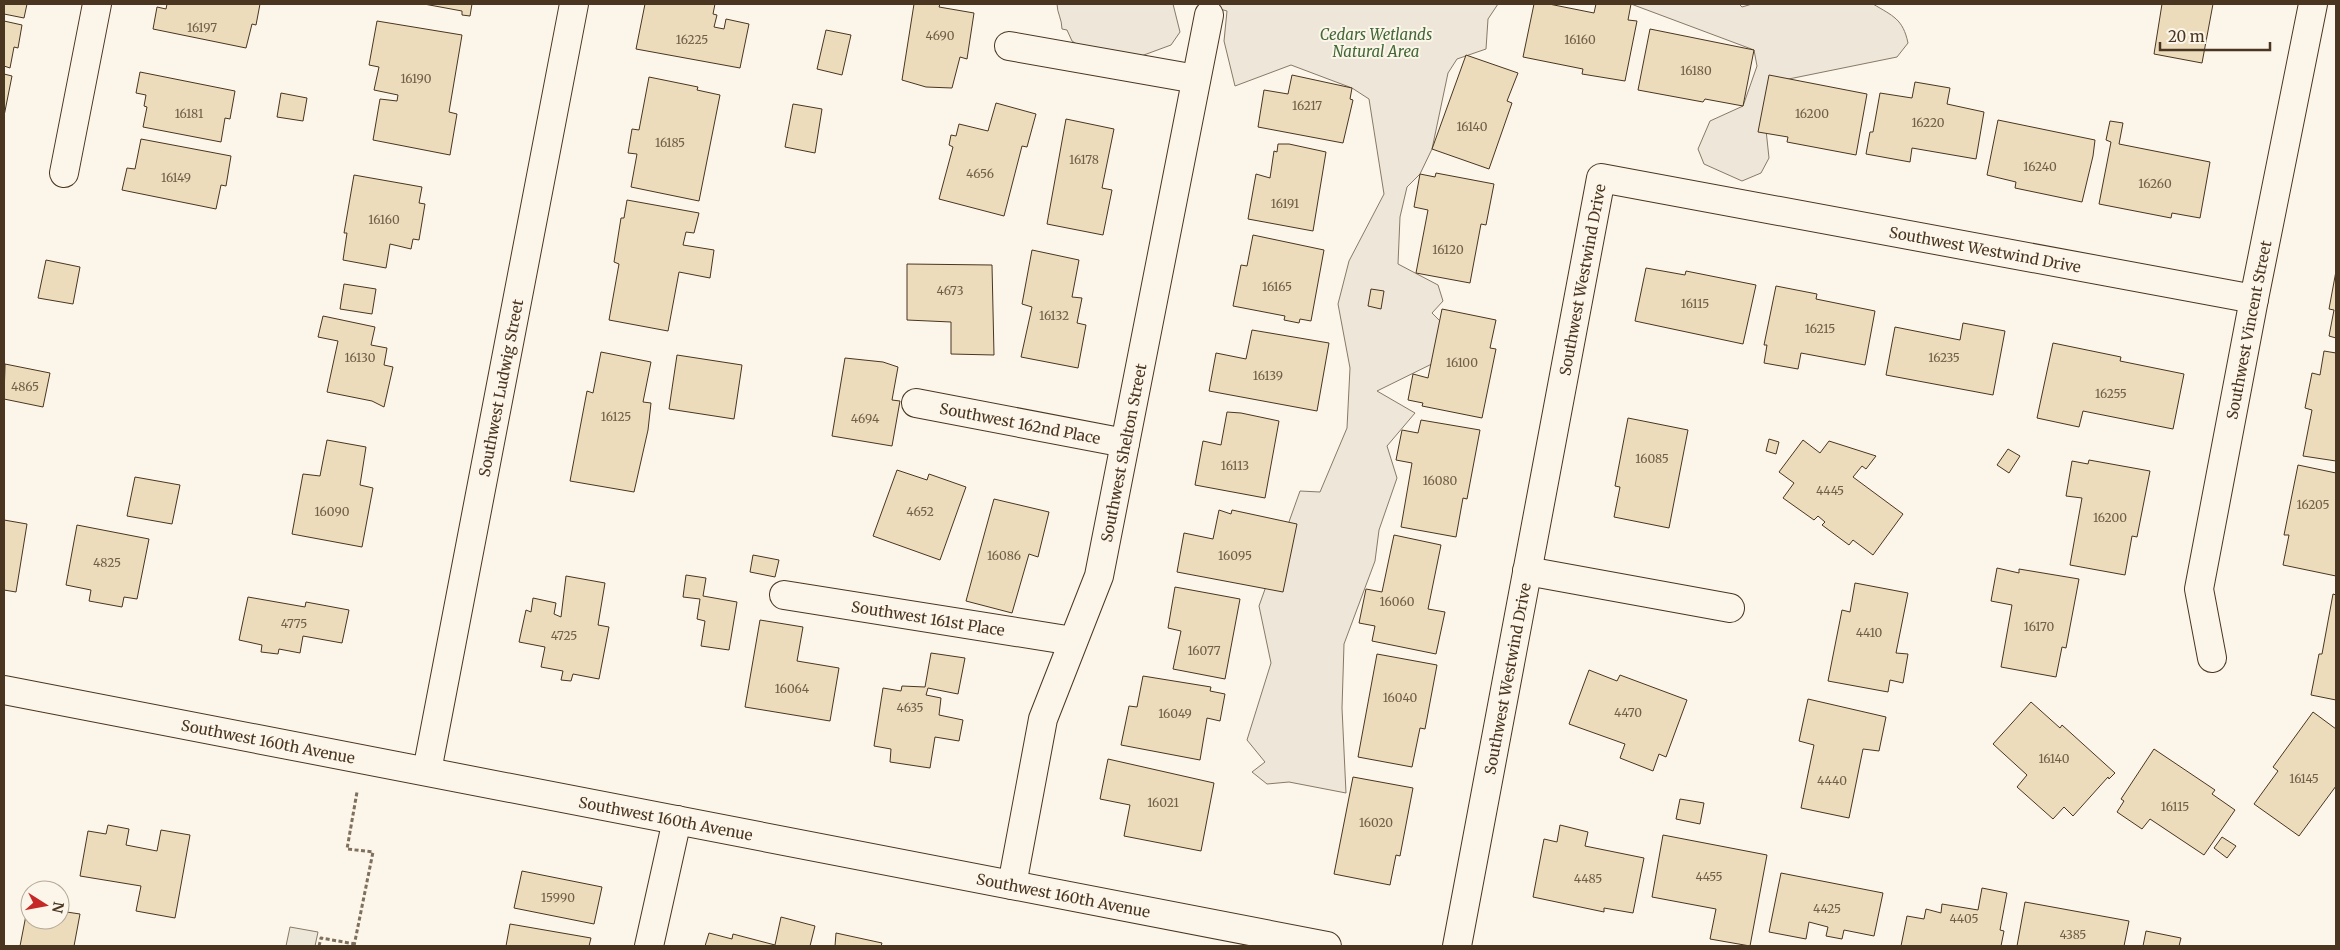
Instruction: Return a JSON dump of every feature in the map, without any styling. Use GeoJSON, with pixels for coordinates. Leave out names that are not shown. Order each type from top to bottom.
{"type":"FeatureCollection","features":[{"type":"Feature","properties":{"kind":"street"},"geometry":{"type":"LineString","coordinates":[[64,173],[97,4]]}},
{"type":"Feature","properties":{"kind":"street","name":"Southwest Ludwig Street"},"geometry":{"type":"LineString","coordinates":[[427,771],[574,4]]}},
{"type":"Feature","properties":{"kind":"street","name":"Southwest Vincent Street"},"geometry":{"type":"LineString","coordinates":[[2212,658],[2199,589],[2313,4]]}},
{"type":"Feature","properties":{"kind":"street","name":"Southwest Shelton Street"},"geometry":{"type":"LineString","coordinates":[[1012,885],[1043,719],[1100,576],[1209,15]]}},
{"type":"Feature","properties":{"kind":"street"},"geometry":{"type":"LineString","coordinates":[[1009,46],[1196,79]]}},
{"type":"Feature","properties":{"kind":"street","name":"Southwest Westwind Drive"},"geometry":{"type":"LineString","coordinates":[[1456,946],[1601,178],[2254,299]]}},
{"type":"Feature","properties":{"kind":"street","name":"Southwest 162nd Place"},"geometry":{"type":"LineString","coordinates":[[916,403],[1125,443]]}},
{"type":"Feature","properties":{"kind":"street"},"geometry":{"type":"LineString","coordinates":[[1526,571],[1730,608]]}},
{"type":"Feature","properties":{"kind":"street","name":"Southwest 161st Place"},"geometry":{"type":"LineString","coordinates":[[784,595],[1073,641]]}},
{"type":"Feature","properties":{"kind":"street","name":"Southwest 160th Avenue"},"geometry":{"type":"LineString","coordinates":[[4,690],[1327,946]]}},
{"type":"Feature","properties":{"kind":"street"},"geometry":{"type":"LineString","coordinates":[[649,946],[677,820]]}},
{"type":"Feature","properties":{"kind":"path"},"geometry":{"type":"LineString","coordinates":[[319,946],[321,938],[355,945],[373,852],[346,849],[363,759]]}},
{"type":"Feature","properties":{"kind":"green space"},"geometry":{"type":"Polygon","coordinates":[[[1057,4],[1173,4],[1180,32],[1171,45],[1133,59],[1089,52],[1072,41],[1067,30],[1062,29],[1057,4]]]}},
{"type":"Feature","properties":{"kind":"green space","name":"Cedars Wetlands Natural Area"},"geometry":{"type":"Polygon","coordinates":[[[1202,4],[1498,4],[1488,19],[1486,49],[1457,59],[1448,73],[1432,149],[1420,174],[1407,187],[1400,217],[1398,264],[1438,285],[1443,301],[1432,313],[1445,326],[1448,356],[1377,391],[1415,413],[1387,446],[1397,478],[1379,530],[1375,561],[1344,644],[1342,708],[1346,793],[1289,782],[1267,784],[1252,772],[1265,762],[1247,740],[1271,663],[1259,606],[1300,491],[1320,492],[1347,428],[1350,368],[1338,304],[1349,261],[1384,194],[1369,99],[1352,88],[1291,65],[1235,86],[1224,41],[1227,11],[1202,4]]]}},
{"type":"Feature","properties":{"kind":"green space"},"geometry":{"type":"Polygon","coordinates":[[[1631,4],[1739,4],[1742,7],[1752,4],[1873,4],[1892,15],[1900,23],[1908,43],[1897,57],[1774,82],[1764,111],[1769,158],[1761,173],[1742,181],[1704,164],[1698,149],[1710,121],[1743,106],[1757,66],[1754,50],[1631,4]]]}},
{"type":"Feature","properties":{"kind":"shaded area"},"geometry":{"type":"Polygon","coordinates":[[[290,927],[318,932],[315,946],[286,946],[290,927]]]}},
{"type":"Feature","properties":{"kind":"building"},"geometry":{"type":"Polygon","coordinates":[[[4,4],[27,4],[24,18],[4,14],[4,4]]]}},
{"type":"Feature","properties":{"kind":"building"},"geometry":{"type":"Polygon","coordinates":[[[167,4],[260,4],[256,25],[252,24],[246,48],[153,29],[157,7],[166,9],[167,4]]]}},
{"type":"Feature","properties":{"kind":"building"},"geometry":{"type":"Polygon","coordinates":[[[424,4],[472,4],[470,16],[462,15],[462,11],[424,4]]]}},
{"type":"Feature","properties":{"kind":"building"},"geometry":{"type":"Polygon","coordinates":[[[645,4],[715,4],[713,14],[717,15],[714,27],[724,29],[726,19],[749,24],[740,68],[636,49],[645,4]]]}},
{"type":"Feature","properties":{"kind":"building"},"geometry":{"type":"Polygon","coordinates":[[[914,4],[940,4],[939,7],[974,13],[967,59],[960,57],[952,88],[926,87],[902,80],[914,4]]]}},
{"type":"Feature","properties":{"kind":"building"},"geometry":{"type":"Polygon","coordinates":[[[1534,4],[1549,4],[1594,13],[1596,4],[1631,4],[1628,20],[1637,21],[1625,81],[1582,74],[1583,69],[1523,57],[1534,4]]]}},
{"type":"Feature","properties":{"kind":"building"},"geometry":{"type":"Polygon","coordinates":[[[2162,4],[2213,4],[2202,63],[2154,54],[2162,4]]]}},
{"type":"Feature","properties":{"kind":"building"},"geometry":{"type":"Polygon","coordinates":[[[4,21],[22,25],[18,48],[14,47],[10,68],[4,66],[4,21]]]}},
{"type":"Feature","properties":{"kind":"building"},"geometry":{"type":"Polygon","coordinates":[[[377,21],[462,35],[449,112],[457,114],[450,155],[373,140],[380,99],[397,101],[398,95],[374,90],[379,67],[369,65],[377,21]]]}},
{"type":"Feature","properties":{"kind":"building"},"geometry":{"type":"Polygon","coordinates":[[[1650,29],[1754,50],[1743,106],[1705,99],[1703,102],[1638,90],[1650,29]]]}},
{"type":"Feature","properties":{"kind":"building"},"geometry":{"type":"Polygon","coordinates":[[[826,30],[851,35],[842,75],[817,69],[826,30]]]}},
{"type":"Feature","properties":{"kind":"building"},"geometry":{"type":"Polygon","coordinates":[[[1466,55],[1518,73],[1507,101],[1512,103],[1489,169],[1432,149],[1466,55]]]}},
{"type":"Feature","properties":{"kind":"building"},"geometry":{"type":"Polygon","coordinates":[[[140,72],[235,91],[230,119],[225,118],[221,142],[143,127],[147,107],[144,106],[146,95],[136,93],[140,72]]]}},
{"type":"Feature","properties":{"kind":"building"},"geometry":{"type":"Polygon","coordinates":[[[4,74],[12,76],[4,116],[4,74]]]}},
{"type":"Feature","properties":{"kind":"building"},"geometry":{"type":"Polygon","coordinates":[[[1292,75],[1352,88],[1350,99],[1353,100],[1343,143],[1258,127],[1264,90],[1288,94],[1292,75]]]}},
{"type":"Feature","properties":{"kind":"building"},"geometry":{"type":"Polygon","coordinates":[[[1769,75],[1867,94],[1856,155],[1787,142],[1788,137],[1758,132],[1769,75]]]}},
{"type":"Feature","properties":{"kind":"building"},"geometry":{"type":"Polygon","coordinates":[[[649,77],[698,87],[697,90],[720,95],[699,201],[631,187],[637,154],[628,153],[632,129],[639,130],[649,77]]]}},
{"type":"Feature","properties":{"kind":"building"},"geometry":{"type":"Polygon","coordinates":[[[1915,82],[1950,88],[1947,104],[1984,112],[1976,159],[1912,148],[1910,162],[1866,154],[1870,132],[1873,132],[1880,93],[1912,98],[1915,82]]]}},
{"type":"Feature","properties":{"kind":"building"},"geometry":{"type":"Polygon","coordinates":[[[281,93],[307,98],[303,121],[277,117],[281,93]]]}},
{"type":"Feature","properties":{"kind":"building"},"geometry":{"type":"Polygon","coordinates":[[[996,103],[1036,114],[1027,147],[1022,146],[1004,216],[939,199],[953,147],[949,145],[951,135],[956,136],[959,124],[988,131],[996,103]]]}},
{"type":"Feature","properties":{"kind":"building"},"geometry":{"type":"Polygon","coordinates":[[[793,104],[822,109],[815,153],[785,147],[793,104]]]}},
{"type":"Feature","properties":{"kind":"building"},"geometry":{"type":"Polygon","coordinates":[[[1066,119],[1114,129],[1102,188],[1112,190],[1103,235],[1047,224],[1066,119]]]}},
{"type":"Feature","properties":{"kind":"building"},"geometry":{"type":"Polygon","coordinates":[[[1998,120],[2095,140],[2082,202],[2015,188],[2016,182],[1987,175],[1998,120]]]}},
{"type":"Feature","properties":{"kind":"building"},"geometry":{"type":"Polygon","coordinates":[[[2110,121],[2123,123],[2119,144],[2210,162],[2200,218],[2172,213],[2171,218],[2099,204],[2111,142],[2106,140],[2110,121]]]}},
{"type":"Feature","properties":{"kind":"building"},"geometry":{"type":"Polygon","coordinates":[[[141,139],[231,156],[226,186],[221,185],[216,209],[122,190],[127,168],[135,169],[141,139]]]}},
{"type":"Feature","properties":{"kind":"building"},"geometry":{"type":"Polygon","coordinates":[[[1278,144],[1289,144],[1326,152],[1313,231],[1248,219],[1256,174],[1270,178],[1274,151],[1277,152],[1278,144]]]}},
{"type":"Feature","properties":{"kind":"building"},"geometry":{"type":"Polygon","coordinates":[[[1436,173],[1494,184],[1486,225],[1481,224],[1470,283],[1416,273],[1428,210],[1414,207],[1420,174],[1435,177],[1436,173]]]}},
{"type":"Feature","properties":{"kind":"building"},"geometry":{"type":"Polygon","coordinates":[[[354,175],[422,187],[419,203],[425,204],[419,240],[413,239],[411,249],[390,244],[386,268],[343,260],[347,233],[344,233],[354,175]]]}},
{"type":"Feature","properties":{"kind":"building"},"geometry":{"type":"Polygon","coordinates":[[[627,200],[699,213],[694,233],[686,232],[683,245],[714,250],[710,278],[679,272],[668,331],[609,320],[619,264],[614,262],[621,218],[624,218],[627,200]]]}},
{"type":"Feature","properties":{"kind":"building"},"geometry":{"type":"Polygon","coordinates":[[[1253,235],[1324,250],[1311,321],[1300,319],[1299,323],[1284,320],[1285,316],[1233,306],[1241,265],[1247,266],[1253,235]]]}},
{"type":"Feature","properties":{"kind":"building"},"geometry":{"type":"Polygon","coordinates":[[[1032,250],[1079,260],[1072,297],[1082,298],[1077,323],[1086,325],[1078,368],[1021,357],[1032,307],[1022,304],[1032,250]]]}},
{"type":"Feature","properties":{"kind":"building"},"geometry":{"type":"Polygon","coordinates":[[[46,260],[80,267],[73,304],[38,298],[46,260]]]}},
{"type":"Feature","properties":{"kind":"building"},"geometry":{"type":"Polygon","coordinates":[[[907,264],[992,265],[994,355],[951,354],[951,322],[907,320],[907,264]]]}},
{"type":"Feature","properties":{"kind":"building"},"geometry":{"type":"Polygon","coordinates":[[[1646,268],[1685,275],[1686,271],[1756,285],[1743,344],[1635,321],[1646,268]]]}},
{"type":"Feature","properties":{"kind":"building"},"geometry":{"type":"Polygon","coordinates":[[[2336,271],[2336,338],[2329,336],[2334,310],[2329,309],[2336,271]]]}},
{"type":"Feature","properties":{"kind":"building"},"geometry":{"type":"Polygon","coordinates":[[[344,284],[376,289],[372,314],[340,309],[344,284]]]}},
{"type":"Feature","properties":{"kind":"building"},"geometry":{"type":"Polygon","coordinates":[[[1776,286],[1817,294],[1816,299],[1875,311],[1865,365],[1801,353],[1798,369],[1764,363],[1767,345],[1764,345],[1776,286]]]}},
{"type":"Feature","properties":{"kind":"building"},"geometry":{"type":"Polygon","coordinates":[[[1371,289],[1384,291],[1381,309],[1368,306],[1371,289]]]}},
{"type":"Feature","properties":{"kind":"building"},"geometry":{"type":"Polygon","coordinates":[[[1442,309],[1496,320],[1490,348],[1496,349],[1482,418],[1422,406],[1423,403],[1408,400],[1413,374],[1428,378],[1442,309]]]}},
{"type":"Feature","properties":{"kind":"building"},"geometry":{"type":"Polygon","coordinates":[[[323,316],[375,327],[371,345],[387,348],[384,365],[393,367],[384,407],[372,401],[327,392],[338,341],[318,337],[323,316]]]}},
{"type":"Feature","properties":{"kind":"building"},"geometry":{"type":"Polygon","coordinates":[[[1963,323],[2005,331],[1993,395],[1886,375],[1895,327],[1960,340],[1963,323]]]}},
{"type":"Feature","properties":{"kind":"building"},"geometry":{"type":"Polygon","coordinates":[[[1252,330],[1329,343],[1317,411],[1209,391],[1216,353],[1246,359],[1252,330]]]}},
{"type":"Feature","properties":{"kind":"building"},"geometry":{"type":"Polygon","coordinates":[[[2053,343],[2121,357],[2120,361],[2184,374],[2173,429],[2083,411],[2079,427],[2037,418],[2053,343]]]}},
{"type":"Feature","properties":{"kind":"building"},"geometry":{"type":"Polygon","coordinates":[[[2324,351],[2336,353],[2336,461],[2303,456],[2312,410],[2305,408],[2312,373],[2320,375],[2324,351]]]}},
{"type":"Feature","properties":{"kind":"building"},"geometry":{"type":"Polygon","coordinates":[[[601,352],[651,362],[643,402],[651,403],[648,430],[634,492],[570,481],[587,391],[593,393],[601,352]]]}},
{"type":"Feature","properties":{"kind":"building"},"geometry":{"type":"Polygon","coordinates":[[[677,355],[742,365],[734,419],[669,409],[677,355]]]}},
{"type":"Feature","properties":{"kind":"building"},"geometry":{"type":"Polygon","coordinates":[[[845,358],[883,362],[898,367],[892,400],[900,401],[892,446],[832,436],[845,358]]]}},
{"type":"Feature","properties":{"kind":"building"},"geometry":{"type":"Polygon","coordinates":[[[5,364],[50,373],[43,407],[4,399],[5,364]]]}},
{"type":"Feature","properties":{"kind":"building"},"geometry":{"type":"Polygon","coordinates":[[[1227,412],[1279,421],[1265,498],[1195,485],[1203,441],[1221,445],[1227,412]]]}},
{"type":"Feature","properties":{"kind":"building"},"geometry":{"type":"Polygon","coordinates":[[[1628,418],[1688,430],[1669,528],[1614,517],[1620,487],[1615,486],[1628,418]]]}},
{"type":"Feature","properties":{"kind":"building"},"geometry":{"type":"Polygon","coordinates":[[[1421,420],[1480,430],[1467,499],[1463,498],[1456,537],[1401,527],[1412,463],[1396,460],[1402,430],[1418,433],[1421,420]]]}},
{"type":"Feature","properties":{"kind":"building"},"geometry":{"type":"Polygon","coordinates":[[[1769,439],[1779,442],[1776,454],[1766,451],[1769,439]]]}},
{"type":"Feature","properties":{"kind":"building"},"geometry":{"type":"Polygon","coordinates":[[[327,440],[366,447],[360,485],[373,488],[362,547],[292,534],[303,474],[320,476],[327,440]]]}},
{"type":"Feature","properties":{"kind":"building"},"geometry":{"type":"Polygon","coordinates":[[[1803,440],[1820,453],[1829,441],[1876,456],[1866,469],[1862,466],[1853,477],[1903,514],[1873,555],[1853,540],[1849,545],[1822,525],[1825,522],[1818,516],[1814,520],[1783,498],[1794,483],[1779,472],[1803,440]]]}},
{"type":"Feature","properties":{"kind":"building"},"geometry":{"type":"Polygon","coordinates":[[[2008,449],[2020,456],[2009,473],[1997,465],[2008,449]]]}},
{"type":"Feature","properties":{"kind":"building"},"geometry":{"type":"Polygon","coordinates":[[[2089,460],[2150,471],[2137,537],[2132,536],[2125,575],[2070,565],[2082,498],[2066,496],[2072,461],[2088,464],[2089,460]]]}},
{"type":"Feature","properties":{"kind":"building"},"geometry":{"type":"Polygon","coordinates":[[[2298,465],[2336,473],[2336,576],[2283,565],[2289,535],[2284,535],[2298,465]]]}},
{"type":"Feature","properties":{"kind":"building"},"geometry":{"type":"Polygon","coordinates":[[[897,470],[927,480],[929,474],[966,487],[940,560],[873,536],[897,470]]]}},
{"type":"Feature","properties":{"kind":"building"},"geometry":{"type":"Polygon","coordinates":[[[135,477],[180,485],[172,524],[127,516],[135,477]]]}},
{"type":"Feature","properties":{"kind":"building"},"geometry":{"type":"Polygon","coordinates":[[[994,499],[1049,512],[1038,557],[1029,554],[1012,613],[966,601],[994,499]]]}},
{"type":"Feature","properties":{"kind":"building"},"geometry":{"type":"Polygon","coordinates":[[[1219,510],[1231,514],[1232,510],[1297,524],[1283,592],[1177,572],[1184,533],[1213,539],[1219,510]]]}},
{"type":"Feature","properties":{"kind":"building"},"geometry":{"type":"Polygon","coordinates":[[[4,520],[27,524],[16,592],[4,590],[4,520]]]}},
{"type":"Feature","properties":{"kind":"building"},"geometry":{"type":"Polygon","coordinates":[[[77,525],[149,539],[137,599],[124,597],[122,607],[89,601],[91,590],[66,585],[77,525]]]}},
{"type":"Feature","properties":{"kind":"building"},"geometry":{"type":"Polygon","coordinates":[[[1394,535],[1441,545],[1428,609],[1445,612],[1436,654],[1372,641],[1375,626],[1359,623],[1366,589],[1382,592],[1394,535]]]}},
{"type":"Feature","properties":{"kind":"building"},"geometry":{"type":"Polygon","coordinates":[[[753,555],[779,560],[775,577],[750,572],[753,555]]]}},
{"type":"Feature","properties":{"kind":"building"},"geometry":{"type":"Polygon","coordinates":[[[1997,568],[2019,573],[2019,569],[2079,579],[2066,648],[2062,647],[2056,677],[2001,667],[2012,605],[1991,601],[1997,568]]]}},
{"type":"Feature","properties":{"kind":"building"},"geometry":{"type":"Polygon","coordinates":[[[686,575],[706,578],[703,596],[737,602],[729,650],[701,646],[705,621],[697,619],[700,599],[683,597],[686,575]]]}},
{"type":"Feature","properties":{"kind":"building"},"geometry":{"type":"Polygon","coordinates":[[[566,576],[605,583],[598,625],[609,627],[599,679],[573,674],[571,681],[561,680],[563,671],[541,667],[545,647],[519,642],[526,610],[531,612],[533,598],[556,603],[554,614],[561,617],[566,576]]]}},
{"type":"Feature","properties":{"kind":"building"},"geometry":{"type":"Polygon","coordinates":[[[1855,583],[1908,593],[1896,653],[1908,654],[1903,683],[1890,680],[1888,692],[1828,681],[1842,610],[1850,612],[1855,583]]]}},
{"type":"Feature","properties":{"kind":"building"},"geometry":{"type":"Polygon","coordinates":[[[1175,587],[1240,599],[1225,679],[1173,669],[1181,631],[1168,628],[1175,587]]]}},
{"type":"Feature","properties":{"kind":"building"},"geometry":{"type":"Polygon","coordinates":[[[2333,594],[2336,595],[2336,700],[2311,695],[2319,654],[2322,654],[2333,594]]]}},
{"type":"Feature","properties":{"kind":"building"},"geometry":{"type":"Polygon","coordinates":[[[248,597],[305,607],[306,602],[349,610],[342,643],[303,636],[300,653],[279,649],[278,654],[261,652],[262,645],[239,640],[248,597]]]}},
{"type":"Feature","properties":{"kind":"building"},"geometry":{"type":"Polygon","coordinates":[[[760,620],[803,627],[797,661],[839,668],[830,721],[745,707],[760,620]]]}},
{"type":"Feature","properties":{"kind":"building"},"geometry":{"type":"Polygon","coordinates":[[[931,653],[965,658],[958,694],[928,688],[926,695],[941,698],[939,715],[963,720],[959,741],[935,737],[930,768],[890,762],[891,749],[874,746],[883,688],[901,691],[902,686],[925,687],[931,653]]]}},
{"type":"Feature","properties":{"kind":"building"},"geometry":{"type":"Polygon","coordinates":[[[1377,654],[1437,665],[1425,729],[1420,728],[1412,767],[1358,757],[1377,654]]]}},
{"type":"Feature","properties":{"kind":"building"},"geometry":{"type":"Polygon","coordinates":[[[1589,670],[1617,681],[1620,675],[1687,700],[1666,757],[1659,754],[1653,771],[1620,758],[1625,744],[1569,724],[1589,670]]]}},
{"type":"Feature","properties":{"kind":"building"},"geometry":{"type":"Polygon","coordinates":[[[1143,676],[1211,687],[1210,691],[1225,694],[1220,721],[1207,718],[1200,760],[1121,745],[1129,706],[1137,707],[1143,676]]]}},
{"type":"Feature","properties":{"kind":"building"},"geometry":{"type":"Polygon","coordinates":[[[1808,699],[1886,717],[1879,751],[1863,749],[1849,818],[1801,808],[1814,745],[1799,741],[1808,699]]]}},
{"type":"Feature","properties":{"kind":"building"},"geometry":{"type":"Polygon","coordinates":[[[2031,702],[2060,728],[2062,725],[2115,773],[2109,779],[2108,777],[2073,816],[2064,807],[2053,819],[2017,787],[2027,775],[1993,744],[2031,702]]]}},
{"type":"Feature","properties":{"kind":"building"},"geometry":{"type":"Polygon","coordinates":[[[2313,712],[2336,729],[2336,786],[2299,836],[2254,804],[2278,771],[2273,767],[2313,712]]]}},
{"type":"Feature","properties":{"kind":"building"},"geometry":{"type":"Polygon","coordinates":[[[2154,749],[2215,790],[2212,794],[2235,810],[2204,855],[2150,819],[2142,829],[2117,812],[2124,801],[2121,799],[2154,749]]]}},
{"type":"Feature","properties":{"kind":"building"},"geometry":{"type":"Polygon","coordinates":[[[1108,759],[1214,783],[1201,851],[1124,836],[1130,805],[1100,799],[1108,759]]]}},
{"type":"Feature","properties":{"kind":"building"},"geometry":{"type":"Polygon","coordinates":[[[1353,777],[1413,788],[1400,856],[1396,855],[1390,885],[1334,874],[1353,777]]]}},
{"type":"Feature","properties":{"kind":"building"},"geometry":{"type":"Polygon","coordinates":[[[1680,799],[1704,803],[1700,824],[1676,819],[1680,799]]]}},
{"type":"Feature","properties":{"kind":"building"},"geometry":{"type":"Polygon","coordinates":[[[108,825],[129,829],[126,845],[157,851],[161,830],[190,835],[175,918],[136,911],[141,886],[80,876],[88,831],[106,834],[108,825]]]}},
{"type":"Feature","properties":{"kind":"building"},"geometry":{"type":"Polygon","coordinates":[[[1560,825],[1588,832],[1585,846],[1644,858],[1633,913],[1604,908],[1604,912],[1533,897],[1544,839],[1557,842],[1560,825]]]}},
{"type":"Feature","properties":{"kind":"building"},"geometry":{"type":"Polygon","coordinates":[[[1663,835],[1767,855],[1750,946],[1710,939],[1716,909],[1652,897],[1663,835]]]}},
{"type":"Feature","properties":{"kind":"building"},"geometry":{"type":"Polygon","coordinates":[[[2222,837],[2236,846],[2227,858],[2214,848],[2222,837]]]}},
{"type":"Feature","properties":{"kind":"building"},"geometry":{"type":"Polygon","coordinates":[[[522,871],[602,887],[594,924],[514,908],[522,871]]]}},
{"type":"Feature","properties":{"kind":"building"},"geometry":{"type":"Polygon","coordinates":[[[1781,873],[1883,893],[1874,936],[1844,930],[1842,939],[1826,936],[1828,927],[1809,922],[1806,939],[1769,932],[1781,873]]]}},
{"type":"Feature","properties":{"kind":"building"},"geometry":{"type":"Polygon","coordinates":[[[1982,888],[2007,893],[2000,930],[2004,931],[2001,946],[1901,946],[1907,916],[1924,919],[1926,909],[1941,913],[1942,904],[1978,910],[1982,888]]]}},
{"type":"Feature","properties":{"kind":"building"},"geometry":{"type":"Polygon","coordinates":[[[2025,902],[2129,921],[2124,946],[2017,946],[2025,902]]]}},
{"type":"Feature","properties":{"kind":"building"},"geometry":{"type":"Polygon","coordinates":[[[70,912],[80,914],[74,946],[20,946],[23,930],[70,930],[70,912]]]}},
{"type":"Feature","properties":{"kind":"building"},"geometry":{"type":"Polygon","coordinates":[[[781,917],[815,926],[810,946],[705,946],[709,933],[732,939],[733,934],[775,945],[781,917]]]}},
{"type":"Feature","properties":{"kind":"building"},"geometry":{"type":"Polygon","coordinates":[[[510,924],[591,938],[589,946],[506,946],[510,924]]]}},
{"type":"Feature","properties":{"kind":"building"},"geometry":{"type":"Polygon","coordinates":[[[2146,931],[2181,938],[2179,946],[2143,946],[2146,931]]]}},
{"type":"Feature","properties":{"kind":"building"},"geometry":{"type":"Polygon","coordinates":[[[836,933],[882,943],[881,946],[835,946],[836,933]]]}}]}
